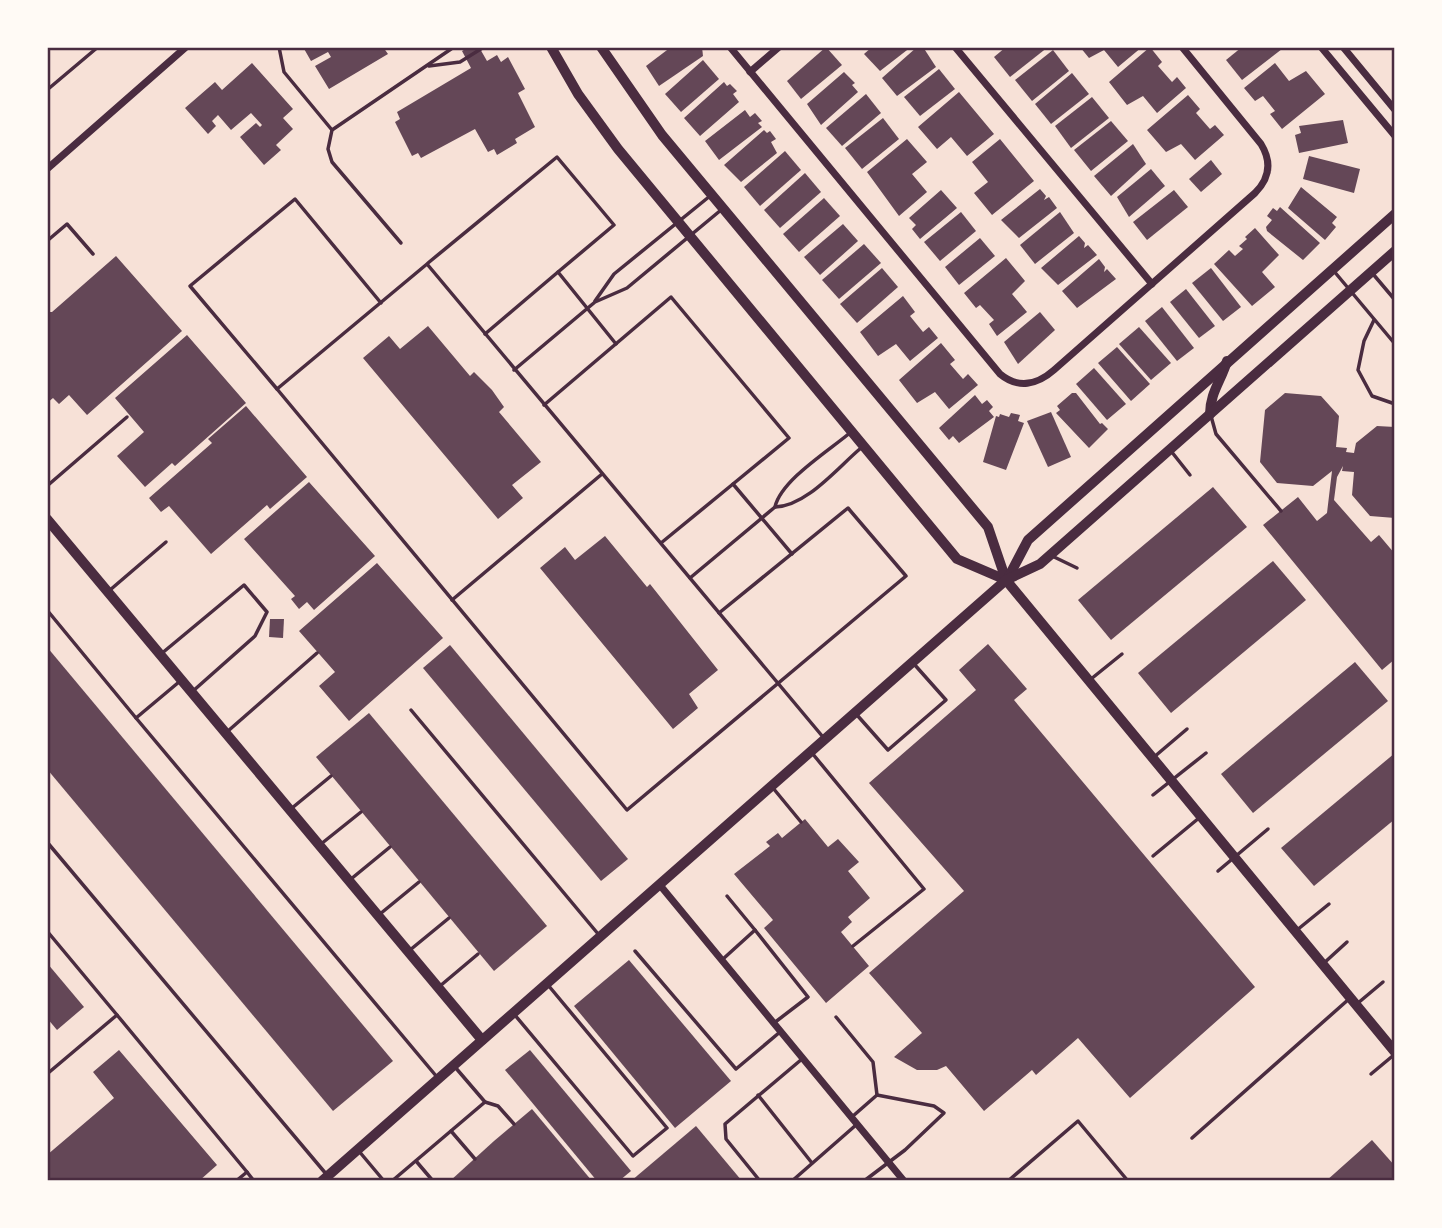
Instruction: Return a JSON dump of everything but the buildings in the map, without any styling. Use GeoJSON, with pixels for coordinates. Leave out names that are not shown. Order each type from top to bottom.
{"type":"FeatureCollection","features":[{"type":"Feature","properties":{"kind":"street"},"geometry":{"type":"LineString","coordinates":[[47,169],[185,47]]}},
{"type":"Feature","properties":{"kind":"street"},"geometry":{"type":"LineString","coordinates":[[551,47],[600,127],[957,559],[1006,580]]}},
{"type":"Feature","properties":{"kind":"street"},"geometry":{"type":"LineString","coordinates":[[601,47],[643,110],[988,527],[1006,580],[1395,1053]]}},
{"type":"Feature","properties":{"kind":"street"},"geometry":{"type":"LineString","coordinates":[[730,47],[1000,374],[1022,384],[1047,377],[1255,193],[1266,178],[1269,165],[1259,140],[1182,47]]}},
{"type":"Feature","properties":{"kind":"street"},"geometry":{"type":"LineString","coordinates":[[750,72],[779,47]]}},
{"type":"Feature","properties":{"kind":"street"},"geometry":{"type":"LineString","coordinates":[[955,47],[1153,284]]}},
{"type":"Feature","properties":{"kind":"street"},"geometry":{"type":"LineString","coordinates":[[1321,47],[1395,136]]}},
{"type":"Feature","properties":{"kind":"street"},"geometry":{"type":"LineString","coordinates":[[1343,47],[1395,110]]}},
{"type":"Feature","properties":{"kind":"street"},"geometry":{"type":"LineString","coordinates":[[1006,580],[1028,540],[1395,214]]}},
{"type":"Feature","properties":{"kind":"street"},"geometry":{"type":"LineString","coordinates":[[325,1178],[1006,580],[1040,565],[1395,251]]}},
{"type":"Feature","properties":{"kind":"street"},"geometry":{"type":"LineString","coordinates":[[1210,414],[1211,393],[1220,384],[1228,361]]}},
{"type":"Feature","properties":{"kind":"street"},"geometry":{"type":"LineString","coordinates":[[47,519],[482,1040]]}},
{"type":"Feature","properties":{"kind":"street"},"geometry":{"type":"LineString","coordinates":[[659,884],[904,1181]]}},
{"type":"Feature","properties":{"kind":"lane"},"geometry":{"type":"LineString","coordinates":[[47,90],[98,47]]}},
{"type":"Feature","properties":{"kind":"lane"},"geometry":{"type":"LineString","coordinates":[[279,47],[284,72],[332,130]]}},
{"type":"Feature","properties":{"kind":"lane"},"geometry":{"type":"LineString","coordinates":[[401,243],[332,162],[328,149],[332,130],[382,93],[454,47]]}},
{"type":"Feature","properties":{"kind":"lane"},"geometry":{"type":"LineString","coordinates":[[427,66],[460,62],[484,47]]}},
{"type":"Feature","properties":{"kind":"lane"},"geometry":{"type":"LineString","coordinates":[[277,389],[557,157],[614,225],[485,334]]}},
{"type":"Feature","properties":{"kind":"lane"},"geometry":{"type":"LineString","coordinates":[[595,302],[614,274],[712,194]]}},
{"type":"Feature","properties":{"kind":"lane"},"geometry":{"type":"LineString","coordinates":[[381,303],[295,199],[190,286],[627,810],[905,576],[848,508],[719,613]]}},
{"type":"Feature","properties":{"kind":"lane"},"geometry":{"type":"LineString","coordinates":[[514,370],[595,302],[627,288],[723,208]]}},
{"type":"Feature","properties":{"kind":"lane"},"geometry":{"type":"LineString","coordinates":[[47,241],[67,224],[93,254]]}},
{"type":"Feature","properties":{"kind":"lane"},"geometry":{"type":"LineString","coordinates":[[427,264],[825,739]]}},
{"type":"Feature","properties":{"kind":"lane"},"geometry":{"type":"LineString","coordinates":[[1332,269],[1395,344]]}},
{"type":"Feature","properties":{"kind":"lane"},"geometry":{"type":"LineString","coordinates":[[558,272],[616,344]]}},
{"type":"Feature","properties":{"kind":"lane"},"geometry":{"type":"LineString","coordinates":[[1371,272],[1395,300]]}},
{"type":"Feature","properties":{"kind":"lane"},"geometry":{"type":"LineString","coordinates":[[543,405],[671,297],[789,438],[661,543]]}},
{"type":"Feature","properties":{"kind":"lane"},"geometry":{"type":"LineString","coordinates":[[1374,320],[1364,341],[1358,370],[1372,396],[1395,404]]}},
{"type":"Feature","properties":{"kind":"lane"},"geometry":{"type":"LineString","coordinates":[[1210,414],[1216,434],[1281,511]]}},
{"type":"Feature","properties":{"kind":"lane"},"geometry":{"type":"LineString","coordinates":[[47,486],[127,417]]}},
{"type":"Feature","properties":{"kind":"lane"},"geometry":{"type":"LineString","coordinates":[[775,507],[777,498],[786,486],[851,432]]}},
{"type":"Feature","properties":{"kind":"lane"},"geometry":{"type":"LineString","coordinates":[[690,578],[775,507],[790,505],[801,498],[863,446]]}},
{"type":"Feature","properties":{"kind":"lane"},"geometry":{"type":"LineString","coordinates":[[1170,450],[1190,475]]}},
{"type":"Feature","properties":{"kind":"lane"},"geometry":{"type":"LineString","coordinates":[[452,600],[602,474]]}},
{"type":"Feature","properties":{"kind":"lane"},"geometry":{"type":"LineString","coordinates":[[733,484],[792,554]]}},
{"type":"Feature","properties":{"kind":"lane"},"geometry":{"type":"LineString","coordinates":[[108,592],[166,542]]}},
{"type":"Feature","properties":{"kind":"lane"},"geometry":{"type":"LineString","coordinates":[[1050,555],[1077,568]]}},
{"type":"Feature","properties":{"kind":"lane"},"geometry":{"type":"LineString","coordinates":[[161,654],[244,586],[267,612],[256,636],[192,692]]}},
{"type":"Feature","properties":{"kind":"lane"},"geometry":{"type":"LineString","coordinates":[[47,610],[439,1079]]}},
{"type":"Feature","properties":{"kind":"lane"},"geometry":{"type":"LineString","coordinates":[[226,733],[317,653]]}},
{"type":"Feature","properties":{"kind":"lane"},"geometry":{"type":"LineString","coordinates":[[1089,681],[1122,654]]}},
{"type":"Feature","properties":{"kind":"lane"},"geometry":{"type":"LineString","coordinates":[[854,713],[888,750],[946,700],[913,662]]}},
{"type":"Feature","properties":{"kind":"lane"},"geometry":{"type":"LineString","coordinates":[[136,718],[182,680]]}},
{"type":"Feature","properties":{"kind":"lane"},"geometry":{"type":"LineString","coordinates":[[411,710],[601,936]]}},
{"type":"Feature","properties":{"kind":"lane"},"geometry":{"type":"LineString","coordinates":[[1153,758],[1187,729]]}},
{"type":"Feature","properties":{"kind":"lane"},"geometry":{"type":"LineString","coordinates":[[811,751],[923,889],[853,946]]}},
{"type":"Feature","properties":{"kind":"lane"},"geometry":{"type":"LineString","coordinates":[[1153,795],[1206,753]]}},
{"type":"Feature","properties":{"kind":"lane"},"geometry":{"type":"LineString","coordinates":[[290,810],[331,776]]}},
{"type":"Feature","properties":{"kind":"lane"},"geometry":{"type":"LineString","coordinates":[[771,786],[801,822]]}},
{"type":"Feature","properties":{"kind":"lane"},"geometry":{"type":"LineString","coordinates":[[320,845],[361,812]]}},
{"type":"Feature","properties":{"kind":"lane"},"geometry":{"type":"LineString","coordinates":[[1153,856],[1201,816]]}},
{"type":"Feature","properties":{"kind":"lane"},"geometry":{"type":"LineString","coordinates":[[1218,872],[1268,829]]}},
{"type":"Feature","properties":{"kind":"lane"},"geometry":{"type":"LineString","coordinates":[[47,842],[325,1178]]}},
{"type":"Feature","properties":{"kind":"lane"},"geometry":{"type":"LineString","coordinates":[[349,880],[390,847]]}},
{"type":"Feature","properties":{"kind":"lane"},"geometry":{"type":"LineString","coordinates":[[379,916],[419,882]]}},
{"type":"Feature","properties":{"kind":"lane"},"geometry":{"type":"LineString","coordinates":[[727,896],[808,997],[774,1024]]}},
{"type":"Feature","properties":{"kind":"lane"},"geometry":{"type":"LineString","coordinates":[[1295,932],[1329,904]]}},
{"type":"Feature","properties":{"kind":"lane"},"geometry":{"type":"LineString","coordinates":[[409,951],[449,918]]}},
{"type":"Feature","properties":{"kind":"lane"},"geometry":{"type":"LineString","coordinates":[[721,961],[755,930]]}},
{"type":"Feature","properties":{"kind":"lane"},"geometry":{"type":"LineString","coordinates":[[47,931],[254,1181]]}},
{"type":"Feature","properties":{"kind":"lane"},"geometry":{"type":"LineString","coordinates":[[1322,964],[1347,942]]}},
{"type":"Feature","properties":{"kind":"lane"},"geometry":{"type":"LineString","coordinates":[[635,951],[736,1069],[780,1032]]}},
{"type":"Feature","properties":{"kind":"lane"},"geometry":{"type":"LineString","coordinates":[[438,987],[478,954]]}},
{"type":"Feature","properties":{"kind":"lane"},"geometry":{"type":"LineString","coordinates":[[1192,1138],[1353,1001],[1384,982]]}},
{"type":"Feature","properties":{"kind":"lane"},"geometry":{"type":"LineString","coordinates":[[513,1013],[633,1156],[667,1128],[546,984]]}},
{"type":"Feature","properties":{"kind":"lane"},"geometry":{"type":"LineString","coordinates":[[47,1074],[117,1015]]}},
{"type":"Feature","properties":{"kind":"lane"},"geometry":{"type":"LineString","coordinates":[[836,1017],[873,1062],[877,1095]]}},
{"type":"Feature","properties":{"kind":"lane"},"geometry":{"type":"LineString","coordinates":[[1371,1074],[1395,1053]]}},
{"type":"Feature","properties":{"kind":"lane"},"geometry":{"type":"LineString","coordinates":[[761,1181],[726,1139],[725,1124],[802,1059]]}},
{"type":"Feature","properties":{"kind":"lane"},"geometry":{"type":"LineString","coordinates":[[454,1065],[485,1102],[498,1106],[514,1124]]}},
{"type":"Feature","properties":{"kind":"lane"},"geometry":{"type":"LineString","coordinates":[[758,1095],[812,1163]]}},
{"type":"Feature","properties":{"kind":"lane"},"geometry":{"type":"LineString","coordinates":[[851,1118],[877,1095]]}},
{"type":"Feature","properties":{"kind":"lane"},"geometry":{"type":"LineString","coordinates":[[864,1181],[944,1114],[939,1107],[877,1095]]}},
{"type":"Feature","properties":{"kind":"lane"},"geometry":{"type":"LineString","coordinates":[[393,1181],[485,1102]]}},
{"type":"Feature","properties":{"kind":"lane"},"geometry":{"type":"LineString","coordinates":[[1008,1181],[1078,1121],[1128,1181]]}},
{"type":"Feature","properties":{"kind":"lane"},"geometry":{"type":"LineString","coordinates":[[792,1181],[857,1125]]}},
{"type":"Feature","properties":{"kind":"lane"},"geometry":{"type":"LineString","coordinates":[[451,1131],[475,1158]]}},
{"type":"Feature","properties":{"kind":"lane"},"geometry":{"type":"LineString","coordinates":[[358,1150],[384,1181]]}},
{"type":"Feature","properties":{"kind":"lane"},"geometry":{"type":"LineString","coordinates":[[416,1161],[433,1181]]}},
{"type":"Feature","properties":{"kind":"lane"},"geometry":{"type":"LineString","coordinates":[[236,1181],[247,1172]]}}]}
